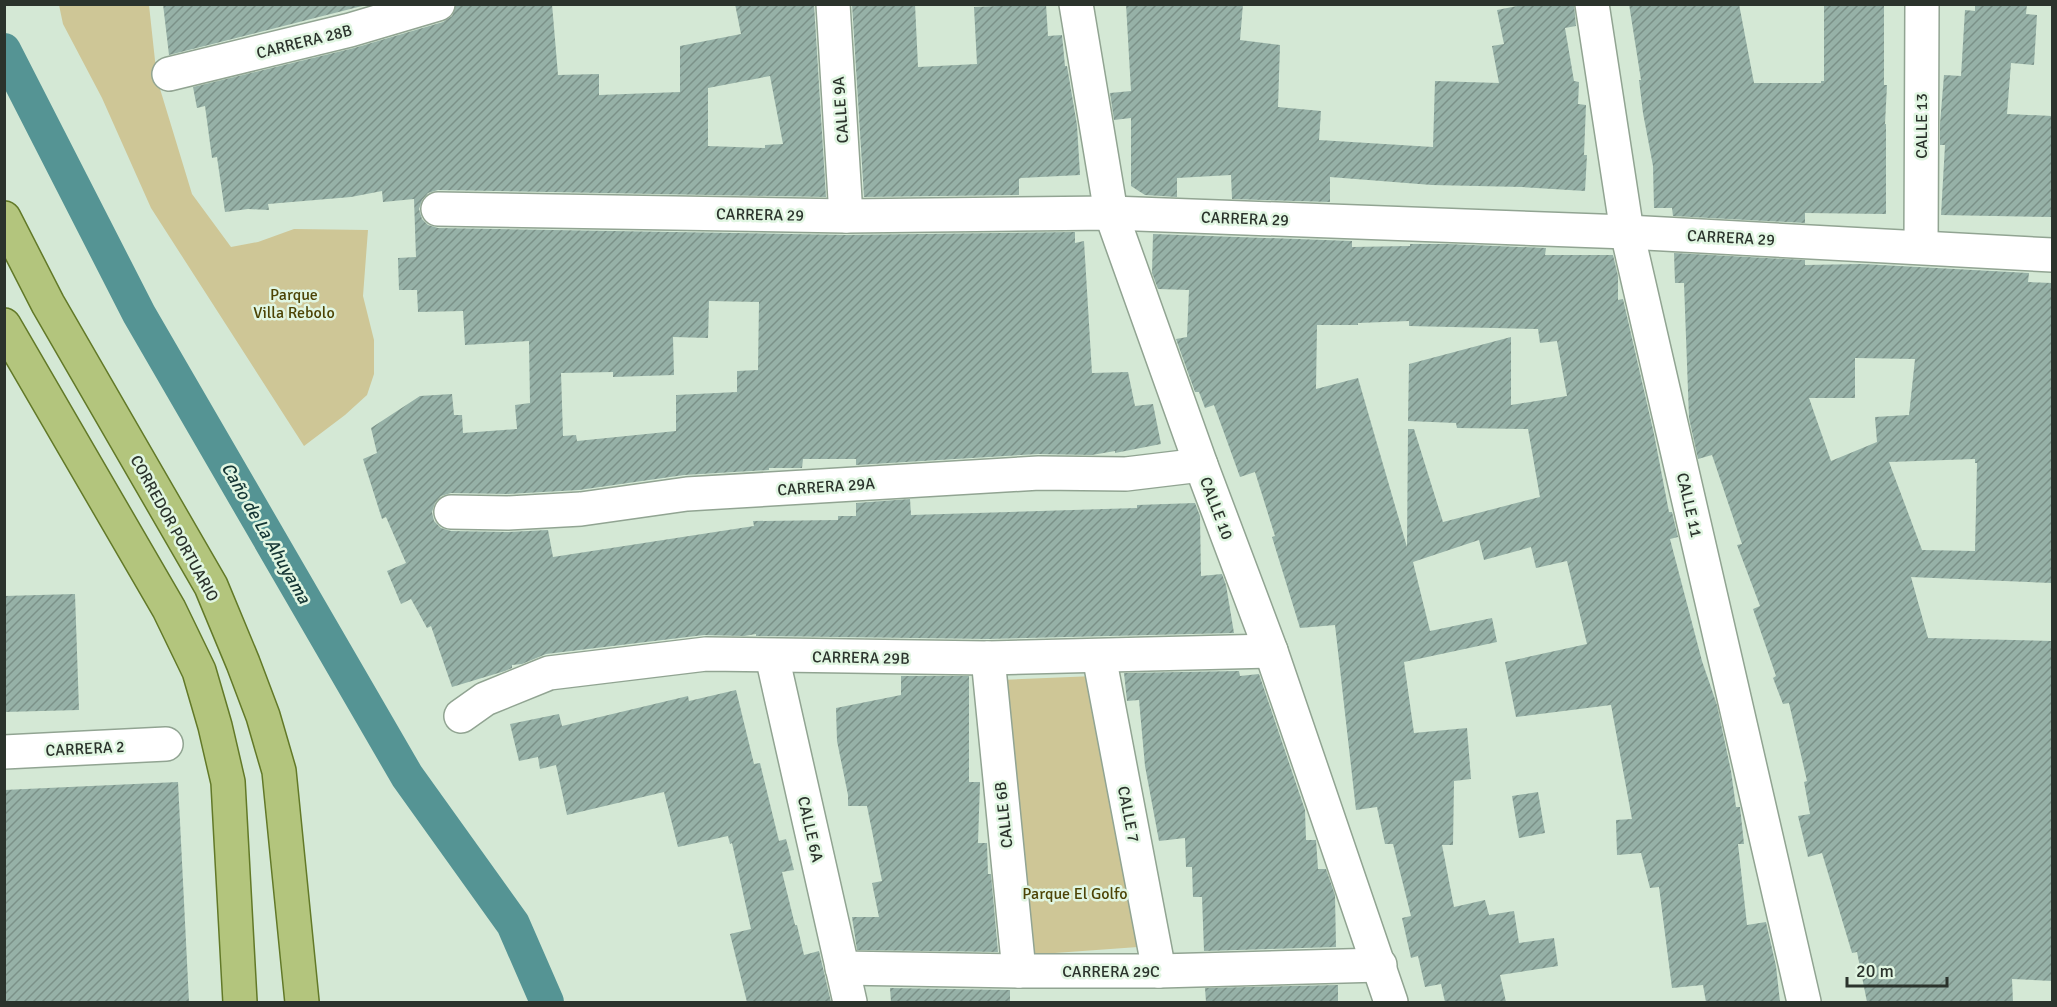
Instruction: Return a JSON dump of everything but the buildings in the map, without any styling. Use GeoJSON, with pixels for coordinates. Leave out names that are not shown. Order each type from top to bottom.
{"type":"FeatureCollection","features":[{"type":"Feature","properties":{"kind":"main road","name":"CORREDOR PORTUARIO"},"geometry":{"type":"LineString","coordinates":[[4,218],[48,304],[211,586],[263,716],[279,771],[302,1002]]}},
{"type":"Feature","properties":{"kind":"main road"},"geometry":{"type":"LineString","coordinates":[[4,325],[169,609],[199,671],[228,782],[240,1002]]}},
{"type":"Feature","properties":{"kind":"street","name":"CARRERA 28B"},"geometry":{"type":"LineString","coordinates":[[169,74],[350,30],[438,4]]}},
{"type":"Feature","properties":{"kind":"street","name":"CALLE 9A"},"geometry":{"type":"LineString","coordinates":[[833,4],[846,216]]}},
{"type":"Feature","properties":{"kind":"street","name":"CALLE 10"},"geometry":{"type":"LineString","coordinates":[[1076,4],[1110,213],[1271,651],[1391,1002]]}},
{"type":"Feature","properties":{"kind":"street","name":"CALLE 11"},"geometry":{"type":"LineString","coordinates":[[1592,4],[1627,232],[1804,1002]]}},
{"type":"Feature","properties":{"kind":"street","name":"CALLE 13"},"geometry":{"type":"LineString","coordinates":[[1921,247],[1922,4]]}},
{"type":"Feature","properties":{"kind":"street","name":"CARRERA 29"},"geometry":{"type":"LineString","coordinates":[[438,209],[846,216],[1110,213],[1627,232],[2052,255]]}},
{"type":"Feature","properties":{"kind":"street","name":"CARRERA 29A"},"geometry":{"type":"LineString","coordinates":[[451,512],[508,513],[581,509],[687,494],[1039,473],[1126,474],[1202,465]]}},
{"type":"Feature","properties":{"kind":"street","name":"CARRERA 29B"},"geometry":{"type":"LineString","coordinates":[[461,716],[485,699],[549,673],[706,654],[988,658],[1271,651]]}},
{"type":"Feature","properties":{"kind":"street","name":"CALLE 6A"},"geometry":{"type":"LineString","coordinates":[[772,656],[850,1002]]}},
{"type":"Feature","properties":{"kind":"street","name":"CALLE 7"},"geometry":{"type":"LineString","coordinates":[[1099,656],[1159,971]]}},
{"type":"Feature","properties":{"kind":"street","name":"CALLE 6B"},"geometry":{"type":"LineString","coordinates":[[988,658],[1019,971]]}},
{"type":"Feature","properties":{"kind":"street","name":"CARRERA 2"},"geometry":{"type":"LineString","coordinates":[[4,752],[166,744]]}},
{"type":"Feature","properties":{"kind":"street","name":"CARRERA 29C"},"geometry":{"type":"LineString","coordinates":[[842,968],[1159,971],[1380,965]]}},
{"type":"Feature","properties":{"kind":"green space","name":"Parque Villa Rebolo"},"geometry":{"type":"Polygon","coordinates":[[[59,5],[149,5],[157,79],[192,194],[231,247],[258,242],[294,229],[368,230],[363,296],[374,340],[374,374],[367,395],[304,446],[151,208],[102,98],[63,24],[59,5]]]}},
{"type":"Feature","properties":{"kind":"green space","name":"Parque El Golfo"},"geometry":{"type":"Polygon","coordinates":[[[1095,676],[1138,947],[1027,955],[1001,680],[1095,676]]]}},
{"type":"Feature","properties":{"kind":"waterway","name":"Caño de La Ahuyama"},"geometry":{"type":"LineString","coordinates":[[4,50],[139,314],[407,776],[513,924],[547,1002]]}}]}
